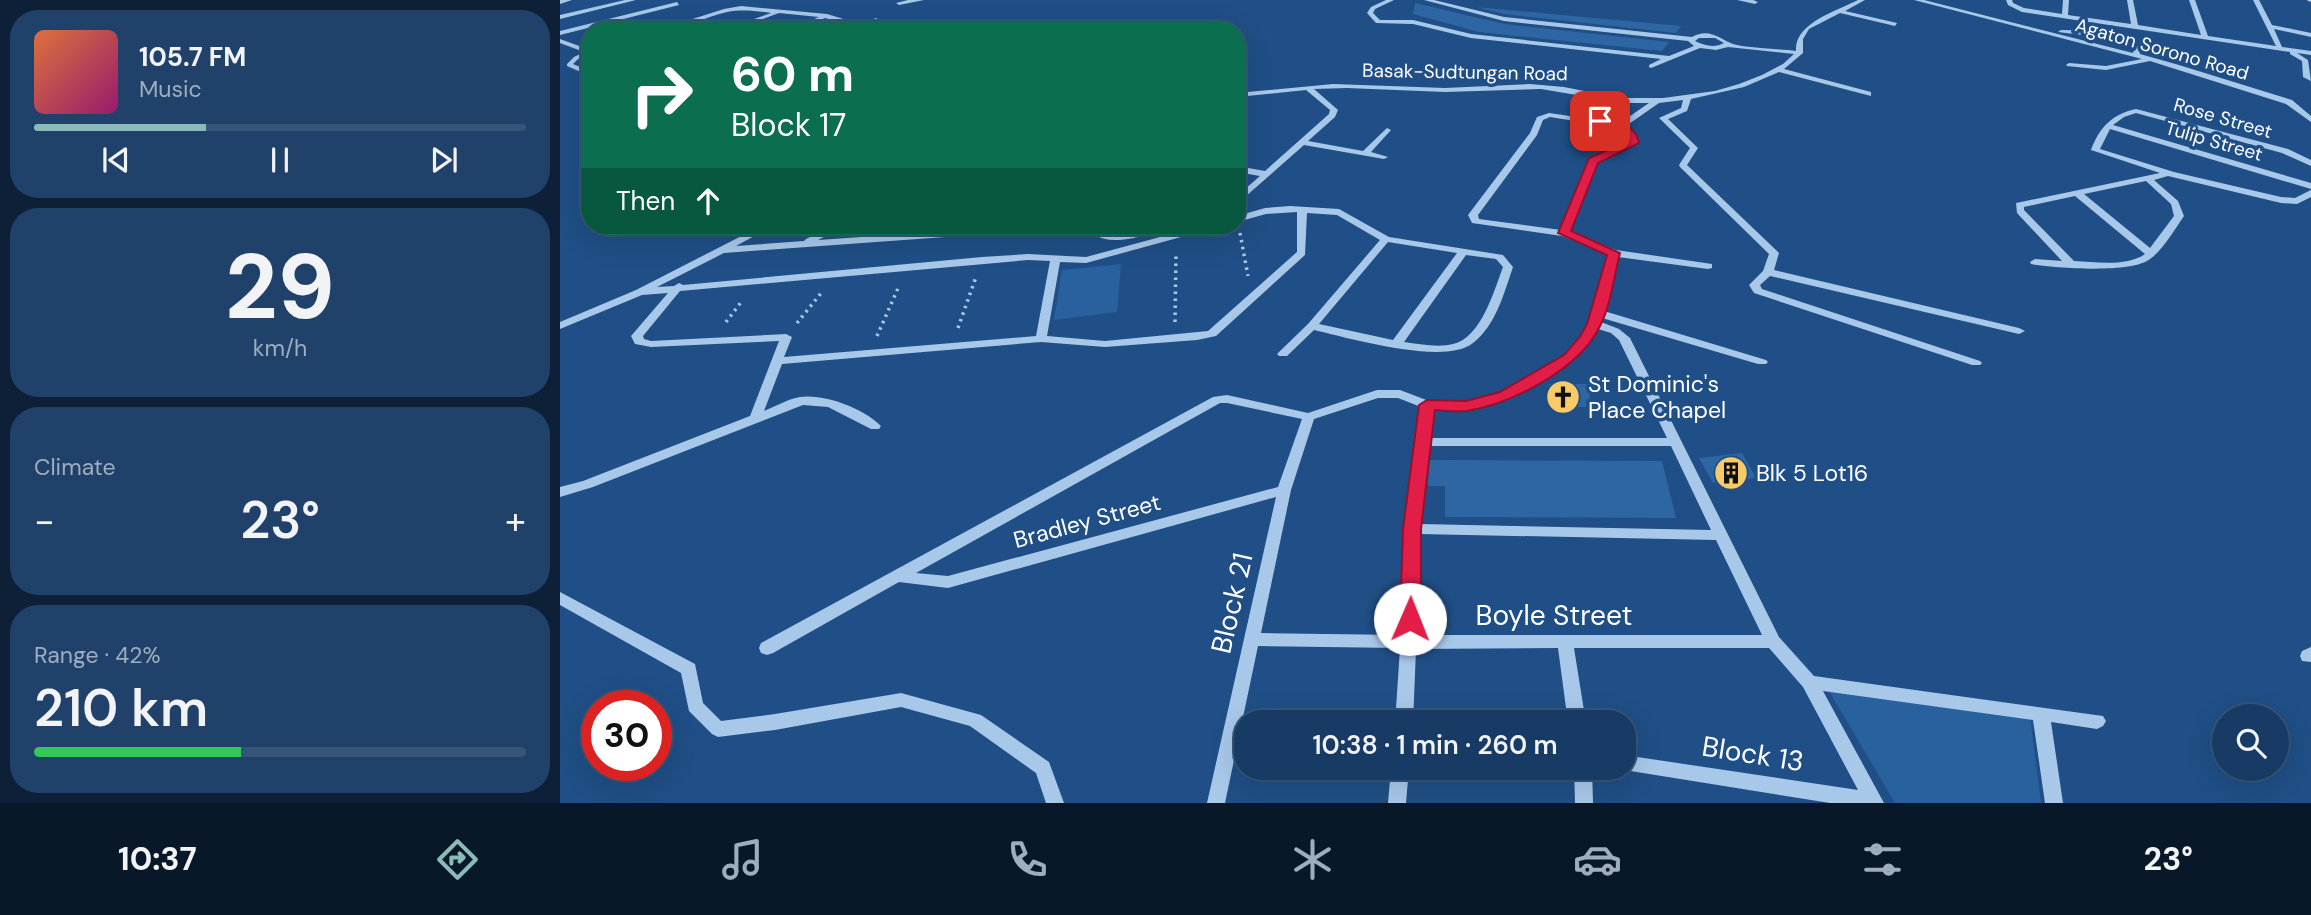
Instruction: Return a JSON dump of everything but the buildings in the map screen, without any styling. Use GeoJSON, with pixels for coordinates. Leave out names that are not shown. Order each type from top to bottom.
{"type":"FeatureCollection","features":[{"type":"Feature","properties":{"kind":"street"},"geometry":{"type":"LineString","coordinates":[[560,2],[569,0]]}},
{"type":"Feature","properties":{"kind":"street"},"geometry":{"type":"LineString","coordinates":[[560,18],[633,0]]}},
{"type":"Feature","properties":{"kind":"street"},"geometry":{"type":"LineString","coordinates":[[899,3],[921,0]]}},
{"type":"Feature","properties":{"kind":"street"},"geometry":{"type":"LineString","coordinates":[[1391,0],[1373,8],[1370,13],[1372,19],[1378,22],[1413,22],[1471,36],[1668,58]]}},
{"type":"Feature","properties":{"kind":"street"},"geometry":{"type":"LineString","coordinates":[[1427,0],[1504,19],[1691,39],[1709,36],[1728,43],[1799,49]]}},
{"type":"Feature","properties":{"kind":"street"},"geometry":{"type":"LineString","coordinates":[[1740,0],[1755,2]]}},
{"type":"Feature","properties":{"kind":"street","name":"Basak-Sudtungan Road"},"geometry":{"type":"LineString","coordinates":[[1246,94],[1331,86],[1446,90],[1543,87],[1622,100],[1658,100],[1723,91],[1780,70],[1799,49],[1807,28],[1862,0]]}},
{"type":"Feature","properties":{"kind":"street","name":"Agaton Sorono Road"},"geometry":{"type":"LineString","coordinates":[[1917,0],[2149,59],[2288,102],[2311,120]]}},
{"type":"Feature","properties":{"kind":"street"},"geometry":{"type":"LineString","coordinates":[[2010,0],[2014,7],[2022,10],[2122,27],[2279,46],[2311,53]]}},
{"type":"Feature","properties":{"kind":"street"},"geometry":{"type":"LineString","coordinates":[[2065,16],[2066,0]]}},
{"type":"Feature","properties":{"kind":"street"},"geometry":{"type":"LineString","coordinates":[[2130,0],[2135,28]]}},
{"type":"Feature","properties":{"kind":"street"},"geometry":{"type":"LineString","coordinates":[[2192,0],[2205,36]]}},
{"type":"Feature","properties":{"kind":"street"},"geometry":{"type":"LineString","coordinates":[[2256,0],[2279,46],[2305,60],[2307,77],[2311,79]]}},
{"type":"Feature","properties":{"kind":"street"},"geometry":{"type":"LineString","coordinates":[[605,21],[676,2],[698,18]]}},
{"type":"Feature","properties":{"kind":"street"},"geometry":{"type":"LineString","coordinates":[[689,21],[734,9],[827,16],[844,21]]}},
{"type":"Feature","properties":{"kind":"street"},"geometry":{"type":"LineString","coordinates":[[752,21],[781,11]]}},
{"type":"Feature","properties":{"kind":"street"},"geometry":{"type":"LineString","coordinates":[[1842,12],[1895,24]]}},
{"type":"Feature","properties":{"kind":"street"},"geometry":{"type":"LineString","coordinates":[[813,21],[827,16]]}},
{"type":"Feature","properties":{"kind":"street"},"geometry":{"type":"LineString","coordinates":[[2093,34],[2104,23]]}},
{"type":"Feature","properties":{"kind":"street"},"geometry":{"type":"LineString","coordinates":[[2268,26],[2311,35]]}},
{"type":"Feature","properties":{"kind":"street"},"geometry":{"type":"LineString","coordinates":[[560,33],[581,27]]}},
{"type":"Feature","properties":{"kind":"street"},"geometry":{"type":"LineString","coordinates":[[2115,38],[2122,27]]}},
{"type":"Feature","properties":{"kind":"street"},"geometry":{"type":"LineString","coordinates":[[2052,34],[2075,32],[2115,38],[2137,48],[2136,56]]}},
{"type":"Feature","properties":{"kind":"street"},"geometry":{"type":"LineString","coordinates":[[1691,39],[1692,43],[1712,48],[1728,43]]}},
{"type":"Feature","properties":{"kind":"street"},"geometry":{"type":"LineString","coordinates":[[560,41],[581,49]]}},
{"type":"Feature","properties":{"kind":"street"},"geometry":{"type":"LineString","coordinates":[[1651,66],[1699,46]]}},
{"type":"Feature","properties":{"kind":"street"},"geometry":{"type":"LineString","coordinates":[[581,56],[569,65],[581,70]]}},
{"type":"Feature","properties":{"kind":"street"},"geometry":{"type":"LineString","coordinates":[[2068,65],[2106,68],[2149,59]]}},
{"type":"Feature","properties":{"kind":"street"},"geometry":{"type":"LineString","coordinates":[[1780,70],[1868,94]]}},
{"type":"Feature","properties":{"kind":"street"},"geometry":{"type":"LineString","coordinates":[[1246,192],[1332,115],[1334,110],[1308,88]]}},
{"type":"Feature","properties":{"kind":"street"},"geometry":{"type":"LineString","coordinates":[[1688,96],[1684,109],[1663,118],[1694,148],[1683,165],[1774,253],[1768,272],[1754,285],[1758,291],[1976,363]]}},
{"type":"Feature","properties":{"kind":"street"},"geometry":{"type":"LineString","coordinates":[[1600,121],[1622,106],[1622,100]]}},
{"type":"Feature","properties":{"kind":"street"},"geometry":{"type":"LineString","coordinates":[[1624,127],[1658,100]]}},
{"type":"Feature","properties":{"kind":"street","name":"Rose Street"},"geometry":{"type":"LineString","coordinates":[[2108,126],[2127,112],[2136,111],[2300,157],[2311,163]]}},
{"type":"Feature","properties":{"kind":"street"},"geometry":{"type":"LineString","coordinates":[[1564,233],[1593,161],[1634,143],[1632,135],[1624,127],[1561,115],[1540,119],[1534,133],[1473,215],[1475,221],[1564,233],[1614,253],[1708,266]]}},
{"type":"Feature","properties":{"kind":"street"},"geometry":{"type":"LineString","coordinates":[[2108,126],[2101,131],[2095,150],[2106,155],[2171,174],[2281,200],[2297,201],[2311,193]]}},
{"type":"Feature","properties":{"kind":"street","name":"Tulip Street"},"geometry":{"type":"LineString","coordinates":[[2108,126],[2311,186]]}},
{"type":"Feature","properties":{"kind":"street"},"geometry":{"type":"LineString","coordinates":[[1366,153],[1387,130]]}},
{"type":"Feature","properties":{"kind":"street"},"geometry":{"type":"LineString","coordinates":[[1300,142],[1384,157]]}},
{"type":"Feature","properties":{"kind":"street"},"geometry":{"type":"LineString","coordinates":[[1246,171],[1265,174]]}},
{"type":"Feature","properties":{"kind":"street"},"geometry":{"type":"LineString","coordinates":[[2070,263],[2020,211],[2019,205],[2171,174]]}},
{"type":"Feature","properties":{"kind":"street"},"geometry":{"type":"LineString","coordinates":[[2035,262],[2136,263],[2145,259],[2179,216],[2175,203],[2147,178]]}},
{"type":"Feature","properties":{"kind":"street"},"geometry":{"type":"LineString","coordinates":[[2076,192],[2150,253]]}},
{"type":"Feature","properties":{"kind":"street"},"geometry":{"type":"LineString","coordinates":[[777,361],[1041,339],[1105,344],[1212,334],[1302,253],[1303,209]]}},
{"type":"Feature","properties":{"kind":"street"},"geometry":{"type":"LineString","coordinates":[[1246,216],[1265,211],[1303,209],[1339,212],[1386,239],[1499,257],[1508,267],[1488,317],[1466,343],[1458,347],[1432,350],[1312,326]]}},
{"type":"Feature","properties":{"kind":"street"},"geometry":{"type":"LineString","coordinates":[[560,326],[640,292],[752,235]]}},
{"type":"Feature","properties":{"kind":"street"},"geometry":{"type":"LineString","coordinates":[[801,245],[822,235]]}},
{"type":"Feature","properties":{"kind":"street"},"geometry":{"type":"LineString","coordinates":[[725,250],[936,235]]}},
{"type":"Feature","properties":{"kind":"street"},"geometry":{"type":"LineString","coordinates":[[1102,236],[1120,238],[1131,235]]}},
{"type":"Feature","properties":{"kind":"street"},"geometry":{"type":"LineString","coordinates":[[640,292],[679,286],[982,260],[1028,257],[1086,260],[1176,235]]}},
{"type":"Feature","properties":{"kind":"street"},"geometry":{"type":"LineString","coordinates":[[1283,354],[1312,326],[1386,239]]}},
{"type":"Feature","properties":{"kind":"street"},"geometry":{"type":"LineString","coordinates":[[1397,343],[1464,251]]}},
{"type":"Feature","properties":{"kind":"street"},"geometry":{"type":"LineString","coordinates":[[767,648],[1217,400],[1227,399],[1309,418],[1377,394],[1400,394],[1427,405],[1466,406],[1506,395],[1569,358],[1585,341],[1596,318],[1614,253]]}},
{"type":"Feature","properties":{"kind":"street"},"geometry":{"type":"LineString","coordinates":[[1041,339],[1055,259]]}},
{"type":"Feature","properties":{"kind":"street"},"geometry":{"type":"LineString","coordinates":[[1768,272],[2019,331]]}},
{"type":"Feature","properties":{"kind":"street"},"geometry":{"type":"LineString","coordinates":[[679,286],[637,336],[639,342],[651,344],[786,337],[755,419]]}},
{"type":"Feature","properties":{"kind":"street"},"geometry":{"type":"LineString","coordinates":[[1596,318],[1762,362]]}},
{"type":"Feature","properties":{"kind":"street"},"geometry":{"type":"LineString","coordinates":[[1596,318],[1624,338],[1773,641],[1809,682],[1874,802]]}},
{"type":"Feature","properties":{"kind":"street"},"geometry":{"type":"LineString","coordinates":[[560,492],[588,485],[801,401],[818,399],[835,404],[875,426]]}},
{"type":"Feature","properties":{"kind":"street"},"geometry":{"type":"LineString","coordinates":[[1405,710],[1410,642],[1412,529],[1427,405]]}},
{"type":"Feature","properties":{"kind":"street","name":"Block 21"},"geometry":{"type":"LineString","coordinates":[[1216,803],[1284,490],[1309,418]]}},
{"type":"Feature","properties":{"kind":"street"},"geometry":{"type":"LineString","coordinates":[[1421,442],[1675,442]]}},
{"type":"Feature","properties":{"kind":"street","name":"Bradley Street"},"geometry":{"type":"LineString","coordinates":[[900,577],[948,582],[1284,490]]}},
{"type":"Feature","properties":{"kind":"street"},"geometry":{"type":"LineString","coordinates":[[1412,529],[1721,535]]}},
{"type":"Feature","properties":{"kind":"street"},"geometry":{"type":"LineString","coordinates":[[560,598],[689,669],[695,706],[718,729],[901,700],[975,720],[1043,768],[1055,803]]}},
{"type":"Feature","properties":{"kind":"street","name":"Boyle Street"},"geometry":{"type":"LineString","coordinates":[[1251,639],[1410,642],[1773,641]]}},
{"type":"Feature","properties":{"kind":"street"},"geometry":{"type":"LineString","coordinates":[[1565,642],[1575,710]]}},
{"type":"Feature","properties":{"kind":"street"},"geometry":{"type":"LineString","coordinates":[[1809,682],[2097,720]]}},
{"type":"Feature","properties":{"kind":"street"},"geometry":{"type":"LineString","coordinates":[[2041,714],[2054,803]]}},
{"type":"Feature","properties":{"kind":"street","name":"Block 13"},"geometry":{"type":"LineString","coordinates":[[1636,765],[1874,802]]}},
{"type":"Feature","properties":{"kind":"street"},"geometry":{"type":"LineString","coordinates":[[1397,803],[1399,780]]}},
{"type":"Feature","properties":{"kind":"street"},"geometry":{"type":"LineString","coordinates":[[1583,780],[1584,803]]}},
{"type":"Feature","properties":{"kind":"path"},"geometry":{"type":"LineString","coordinates":[[1175,339],[1176,235]]}},
{"type":"Feature","properties":{"kind":"path"},"geometry":{"type":"LineString","coordinates":[[1241,235],[1253,299]]}},
{"type":"Feature","properties":{"kind":"path"},"geometry":{"type":"LineString","coordinates":[[951,347],[982,260]]}},
{"type":"Feature","properties":{"kind":"path"},"geometry":{"type":"LineString","coordinates":[[870,353],[908,266]]}},
{"type":"Feature","properties":{"kind":"path"},"geometry":{"type":"LineString","coordinates":[[786,337],[838,272]]}},
{"type":"Feature","properties":{"kind":"path"},"geometry":{"type":"LineString","coordinates":[[714,340],[756,280]]}},
{"type":"Feature","properties":{"kind":"shaded area"},"geometry":{"type":"Polygon","coordinates":[[[1121,264],[1117,312],[1054,320],[1062,270],[1121,264]]]}},
{"type":"Feature","properties":{"kind":"shaded area"},"geometry":{"type":"Polygon","coordinates":[[[1829,691],[2030,717],[2041,803],[1895,803],[1829,691]]]}},
{"type":"Feature","properties":{"kind":"place","name":"St Dominic's Place Chapel"},"geometry":{"type":"Point","coordinates":[1563,397]}},
{"type":"Feature","properties":{"kind":"place","name":"Blk 5 Lot16"},"geometry":{"type":"Point","coordinates":[1731,473]}},
{"type":"Feature","properties":{"kind":"route"},"geometry":{"type":"LineString","coordinates":[[1410,619],[1412,529],[1427,405],[1466,406],[1506,395],[1569,358],[1585,341],[1595,324],[1614,253],[1564,233],[1593,161],[1634,143],[1627,129],[1600,121]]}}]}
